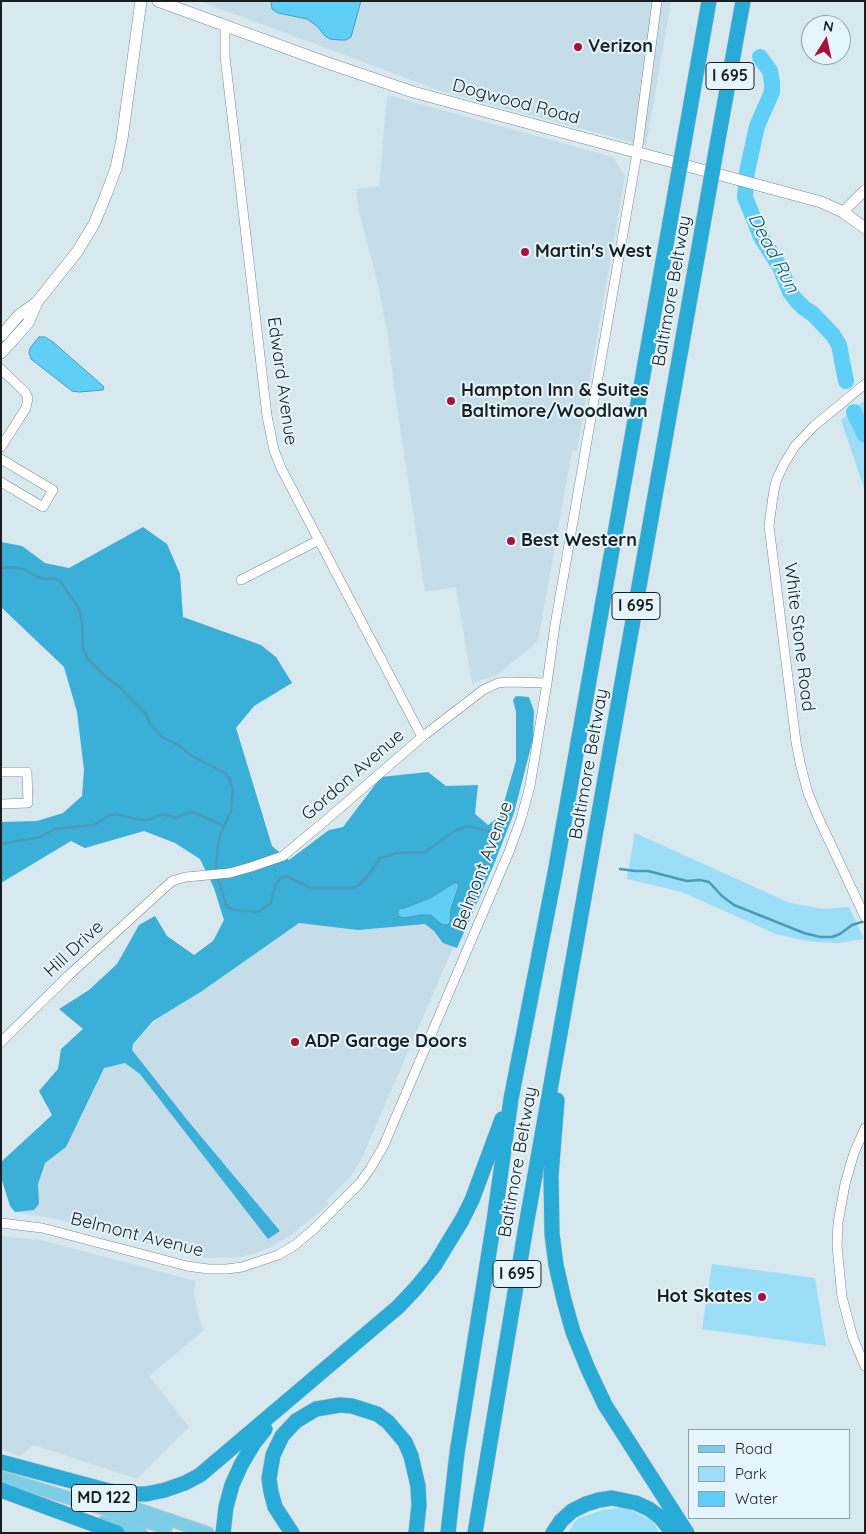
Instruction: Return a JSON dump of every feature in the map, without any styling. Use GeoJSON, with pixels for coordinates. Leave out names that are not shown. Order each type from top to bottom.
{"type":"FeatureCollection","features":[{"type":"Feature","properties":{"kind":"highway","name":"Baltimore Beltway"},"geometry":{"type":"LineString","coordinates":[[448,1533],[457,1453],[494,1221],[510,1100],[554,873],[709,1]]}},
{"type":"Feature","properties":{"kind":"highway","name":"Baltimore Beltway"},"geometry":{"type":"LineString","coordinates":[[475,1533],[506,1340],[743,1]]}},
{"type":"Feature","properties":{"kind":"highway"},"geometry":{"type":"LineString","coordinates":[[564,1016],[551,1176],[552,1234],[556,1265],[564,1300],[588,1369],[605,1405],[687,1533]]}},
{"type":"Feature","properties":{"kind":"highway"},"geometry":{"type":"LineString","coordinates":[[1,1462],[109,1491],[127,1494],[146,1494],[165,1490],[200,1475],[398,1307],[416,1288],[434,1266],[466,1213],[510,1100]]}},
{"type":"Feature","properties":{"kind":"highway"},"geometry":{"type":"LineString","coordinates":[[292,1533],[275,1507],[271,1492],[269,1479],[272,1455],[282,1436],[296,1421],[316,1409],[340,1405],[352,1406],[377,1414],[388,1422],[404,1442],[411,1456],[418,1486],[416,1533]]}},
{"type":"Feature","properties":{"kind":"highway"},"geometry":{"type":"LineString","coordinates":[[223,1533],[226,1507],[240,1465],[254,1442],[283,1406]]}},
{"type":"Feature","properties":{"kind":"highway"},"geometry":{"type":"LineString","coordinates":[[1,1490],[117,1533]]}},
{"type":"Feature","properties":{"kind":"highway"},"geometry":{"type":"LineString","coordinates":[[553,1533],[561,1521],[572,1511],[586,1504],[612,1498],[630,1501],[649,1509],[660,1517],[673,1533]]}},
{"type":"Feature","properties":{"kind":"main road"},"geometry":{"type":"LineString","coordinates":[[1,353],[28,323],[37,302],[77,252],[94,224],[106,195],[116,168],[122,139],[141,1]]}},
{"type":"Feature","properties":{"kind":"main road","name":"Dogwood Road"},"geometry":{"type":"LineString","coordinates":[[158,1],[413,92],[821,202],[843,212],[865,228]]}},
{"type":"Feature","properties":{"kind":"main road"},"geometry":{"type":"LineString","coordinates":[[1,336],[18,315],[37,302]]}},
{"type":"Feature","properties":{"kind":"main road","name":"MD 122"},"geometry":{"type":"LineString","coordinates":[[1,1462],[208,1533]]}},
{"type":"Feature","properties":{"kind":"main road"},"geometry":{"type":"LineString","coordinates":[[1,1477],[183,1533]]}},
{"type":"Feature","properties":{"kind":"main road","name":"MD 122"},"geometry":{"type":"LineString","coordinates":[[1,1490],[141,1533]]}},
{"type":"Feature","properties":{"kind":"street","name":"Belmont Avenue"},"geometry":{"type":"LineString","coordinates":[[1,1223],[42,1228],[187,1266],[208,1269],[242,1267],[278,1255],[295,1245],[314,1229],[346,1198],[370,1169],[383,1147],[509,852],[530,786],[548,683],[555,625],[637,153],[657,1]]}},
{"type":"Feature","properties":{"kind":"street","name":"Edward Avenue"},"geometry":{"type":"LineString","coordinates":[[225,26],[225,56],[270,434],[274,450],[422,737]]}},
{"type":"Feature","properties":{"kind":"street"},"geometry":{"type":"LineString","coordinates":[[843,212],[865,190]]}},
{"type":"Feature","properties":{"kind":"street"},"geometry":{"type":"LineString","coordinates":[[1,369],[25,392],[28,398],[26,408],[1,447]]}},
{"type":"Feature","properties":{"kind":"street","name":"White Stone Road"},"geometry":{"type":"LineString","coordinates":[[864,916],[808,793],[801,767],[796,742],[769,526],[772,496],[776,481],[795,446],[814,426],[865,384]]}},
{"type":"Feature","properties":{"kind":"street"},"geometry":{"type":"LineString","coordinates":[[1,459],[53,490],[43,507],[1,482]]}},
{"type":"Feature","properties":{"kind":"street"},"geometry":{"type":"LineString","coordinates":[[240,580],[319,540]]}},
{"type":"Feature","properties":{"kind":"street","name":"Gordon Avenue"},"geometry":{"type":"LineString","coordinates":[[172,882],[186,877],[218,874],[251,867],[283,856],[422,737],[483,690],[508,682],[548,683]]}},
{"type":"Feature","properties":{"kind":"street"},"geometry":{"type":"LineString","coordinates":[[1,772],[27,772],[28,803],[1,804]]}},
{"type":"Feature","properties":{"kind":"street","name":"Hill Drive"},"geometry":{"type":"LineString","coordinates":[[1,1042],[68,976],[172,882]]}},
{"type":"Feature","properties":{"kind":"street"},"geometry":{"type":"LineString","coordinates":[[865,1128],[854,1153],[845,1184],[838,1223],[837,1246],[842,1297],[853,1338],[865,1366]]}},
{"type":"Feature","properties":{"kind":"shaded area"},"geometry":{"type":"Polygon","coordinates":[[[199,1],[671,1],[646,146],[441,91],[199,1]]]}},
{"type":"Feature","properties":{"kind":"shaded area"},"geometry":{"type":"Polygon","coordinates":[[[387,95],[613,157],[625,176],[577,451],[572,451],[538,641],[497,675],[472,683],[456,587],[425,592],[387,330],[376,276],[359,212],[356,189],[379,186],[387,95]]]}},
{"type":"Feature","properties":{"kind":"shaded area"},"geometry":{"type":"Polygon","coordinates":[[[143,527],[167,544],[180,574],[183,617],[261,645],[276,657],[292,683],[254,706],[236,728],[272,846],[289,860],[329,830],[343,827],[381,777],[428,772],[446,786],[478,785],[475,814],[488,825],[500,816],[516,761],[516,712],[513,700],[516,696],[529,697],[534,711],[533,739],[514,813],[457,948],[443,943],[434,931],[425,924],[358,930],[299,923],[202,991],[153,1021],[133,1044],[132,1050],[188,1121],[280,1231],[268,1239],[140,1074],[125,1063],[104,1068],[66,1147],[45,1163],[38,1184],[39,1204],[34,1210],[15,1212],[10,1206],[1,1177],[1,1162],[52,1115],[39,1091],[58,1069],[61,1049],[83,1029],[59,1009],[89,990],[117,964],[139,925],[155,916],[167,936],[194,955],[213,941],[224,920],[214,888],[200,859],[175,843],[144,831],[85,848],[71,841],[1,883],[1,822],[37,821],[63,813],[82,796],[84,770],[77,712],[64,667],[1,607],[1,542],[22,546],[45,563],[69,568],[143,527]]]}},
{"type":"Feature","properties":{"kind":"shaded area"},"geometry":{"type":"Polygon","coordinates":[[[498,844],[361,1160],[351,1176],[326,1201],[328,1205],[292,1234],[260,1252],[241,1257],[208,1258],[52,1218],[15,1212],[10,1206],[1,1177],[1,1162],[304,885],[498,844]]]}},
{"type":"Feature","properties":{"kind":"shaded area"},"geometry":{"type":"Polygon","coordinates":[[[1,1236],[41,1240],[196,1281],[194,1292],[199,1318],[204,1330],[149,1376],[189,1427],[137,1479],[34,1445],[20,1456],[1,1449],[1,1236]]]}},
{"type":"Feature","properties":{"kind":"green space"},"geometry":{"type":"Polygon","coordinates":[[[865,400],[865,491],[841,420],[865,400]]]}},
{"type":"Feature","properties":{"kind":"green space"},"geometry":{"type":"Polygon","coordinates":[[[635,833],[790,903],[824,909],[849,907],[864,939],[839,943],[816,942],[776,934],[682,892],[627,879],[635,833]]]}},
{"type":"Feature","properties":{"kind":"green space","name":"Hot Skates"},"geometry":{"type":"Polygon","coordinates":[[[712,1264],[815,1278],[826,1346],[702,1329],[712,1264]]]}},
{"type":"Feature","properties":{"kind":"green space"},"geometry":{"type":"Polygon","coordinates":[[[625,1507],[654,1522],[659,1533],[568,1533],[577,1519],[603,1510],[625,1507]]]}},
{"type":"Feature","properties":{"kind":"water"},"geometry":{"type":"Polygon","coordinates":[[[271,1],[361,1],[351,37],[346,40],[340,40],[330,39],[325,36],[317,26],[307,19],[278,13],[272,9],[271,1]]]}},
{"type":"Feature","properties":{"kind":"water"},"geometry":{"type":"Polygon","coordinates":[[[39,337],[45,337],[53,342],[102,385],[104,387],[103,390],[72,391],[31,359],[30,348],[39,337]]]}},
{"type":"Feature","properties":{"kind":"water"},"geometry":{"type":"Polygon","coordinates":[[[454,883],[459,885],[448,925],[441,924],[431,915],[404,918],[398,916],[399,909],[432,897],[454,883]]]}},
{"type":"Feature","properties":{"kind":"waterway","name":"Dead Run"},"geometry":{"type":"LineString","coordinates":[[760,57],[770,71],[772,92],[757,126],[747,172],[745,197],[761,237],[780,267],[790,292],[833,335],[839,345],[846,381]]}},
{"type":"Feature","properties":{"kind":"waterway","name":"Dead Run"},"geometry":{"type":"LineString","coordinates":[[854,412],[865,435]]}},
{"type":"Feature","properties":{"kind":"waterway"},"geometry":{"type":"LineString","coordinates":[[1,568],[23,569],[43,579],[55,579],[61,582],[79,609],[82,622],[83,648],[88,659],[107,678],[121,688],[146,714],[150,724],[162,737],[178,745],[192,756],[225,773],[229,778],[233,788],[231,811],[220,835],[216,866],[227,907],[234,910],[258,912],[270,904],[276,884],[281,878],[286,876],[311,888],[351,888],[358,886],[380,858],[396,853],[425,852],[453,832],[464,827],[473,827],[502,835]]}},
{"type":"Feature","properties":{"kind":"waterway"},"geometry":{"type":"LineString","coordinates":[[1,844],[40,837],[55,829],[94,825],[108,816],[116,814],[148,820],[163,814],[175,818],[192,812],[224,827]]}},
{"type":"Feature","properties":{"kind":"waterway"},"geometry":{"type":"LineString","coordinates":[[620,869],[648,871],[687,881],[700,880],[709,882],[722,896],[734,905],[804,933],[820,937],[832,937],[840,934],[852,925],[865,921]]}},
{"type":"Feature","properties":{"kind":"place","name":"Verizon"},"geometry":{"type":"Point","coordinates":[578,47]}},
{"type":"Feature","properties":{"kind":"place","name":"Martin's West"},"geometry":{"type":"Point","coordinates":[525,252]}},
{"type":"Feature","properties":{"kind":"place","name":"Hampton Inn & Suites Baltimore/Woodlawn"},"geometry":{"type":"Point","coordinates":[451,401]}},
{"type":"Feature","properties":{"kind":"place","name":"Best Western"},"geometry":{"type":"Point","coordinates":[511,541]}},
{"type":"Feature","properties":{"kind":"place","name":"ADP Garage Doors"},"geometry":{"type":"Point","coordinates":[295,1042]}},
{"type":"Feature","properties":{"kind":"place","name":"Hot Skates"},"geometry":{"type":"Point","coordinates":[762,1297]}}]}
